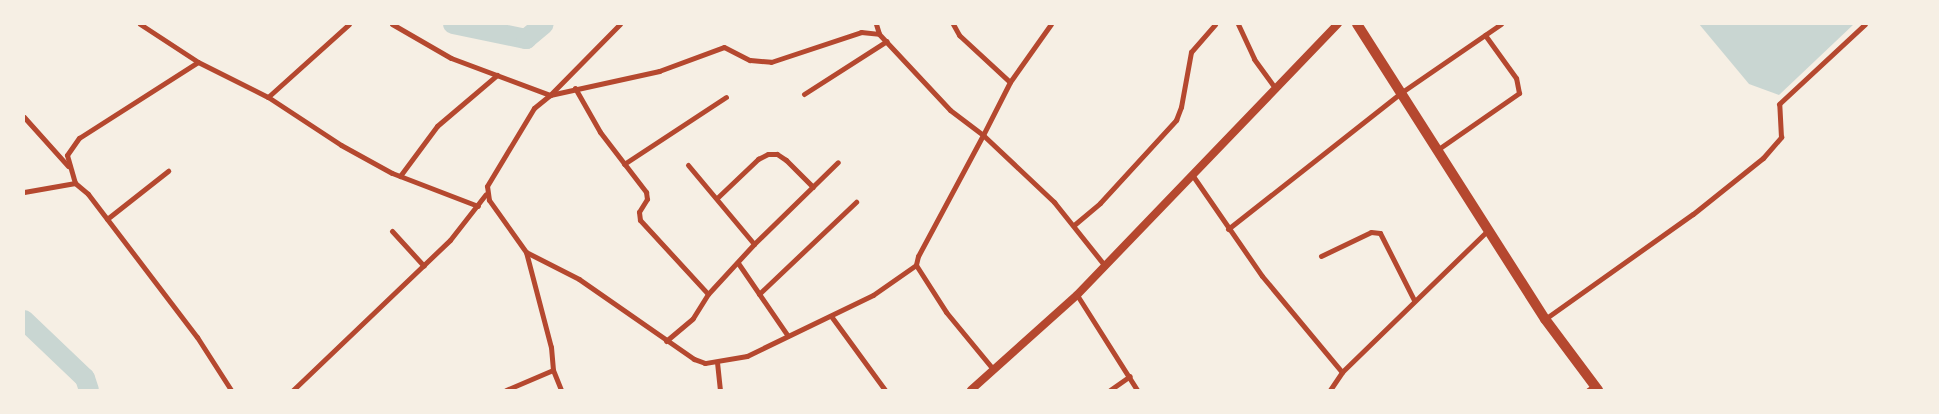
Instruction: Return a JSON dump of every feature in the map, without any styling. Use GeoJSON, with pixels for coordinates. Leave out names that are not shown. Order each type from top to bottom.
{"type":"FeatureCollection","features":[{"type":"Feature","properties":{"kind":"main road"},"geometry":{"type":"LineString","coordinates":[[1357,24],[1402,92],[1487,231],[1593,389]]}},
{"type":"Feature","properties":{"kind":"street"},"geometry":{"type":"LineString","coordinates":[[140,24],[198,62],[268,97],[341,145],[400,176],[478,206]]}},
{"type":"Feature","properties":{"kind":"street"},"geometry":{"type":"LineString","coordinates":[[268,97],[348,24]]}},
{"type":"Feature","properties":{"kind":"street"},"geometry":{"type":"LineString","coordinates":[[392,24],[451,58],[550,95],[659,71],[724,47],[750,60],[771,62],[861,32],[879,34]]}},
{"type":"Feature","properties":{"kind":"street"},"geometry":{"type":"LineString","coordinates":[[293,390],[424,266],[478,206],[486,194],[492,174],[534,108],[550,95],[620,24]]}},
{"type":"Feature","properties":{"kind":"street"},"geometry":{"type":"LineString","coordinates":[[876,24],[879,34],[925,85],[1054,202],[1105,266]]}},
{"type":"Feature","properties":{"kind":"street"},"geometry":{"type":"LineString","coordinates":[[953,24],[960,35],[1010,82]]}},
{"type":"Feature","properties":{"kind":"street"},"geometry":{"type":"LineString","coordinates":[[1074,225],[1100,203],[1176,120],[1182,107],[1190,52],[1215,24]]}},
{"type":"Feature","properties":{"kind":"street"},"geometry":{"type":"LineString","coordinates":[[1238,24],[1254,59],[1276,89]]}},
{"type":"Feature","properties":{"kind":"street"},"geometry":{"type":"LineString","coordinates":[[971,390],[1077,295],[1338,24]]}},
{"type":"Feature","properties":{"kind":"street"},"geometry":{"type":"LineString","coordinates":[[1228,229],[1402,92],[1501,24]]}},
{"type":"Feature","properties":{"kind":"street"},"geometry":{"type":"LineString","coordinates":[[1545,319],[1693,214],[1763,158],[1781,137],[1779,104],[1865,24]]}},
{"type":"Feature","properties":{"kind":"street"},"geometry":{"type":"LineString","coordinates":[[526,252],[579,279],[694,359],[717,362],[747,356],[873,295],[916,265],[918,256],[1010,82],[1048,25]]}},
{"type":"Feature","properties":{"kind":"street"},"geometry":{"type":"LineString","coordinates":[[1437,150],[1519,93],[1516,78],[1485,35]]}},
{"type":"Feature","properties":{"kind":"street"},"geometry":{"type":"LineString","coordinates":[[804,94],[887,41]]}},
{"type":"Feature","properties":{"kind":"street"},"geometry":{"type":"LineString","coordinates":[[198,62],[79,138],[67,155],[68,166],[75,183],[107,219],[197,336],[231,390]]}},
{"type":"Feature","properties":{"kind":"street"},"geometry":{"type":"LineString","coordinates":[[400,176],[437,126],[497,75]]}},
{"type":"Feature","properties":{"kind":"street"},"geometry":{"type":"LineString","coordinates":[[575,88],[600,132],[646,192],[640,220],[708,294]]}},
{"type":"Feature","properties":{"kind":"street"},"geometry":{"type":"LineString","coordinates":[[624,164],[726,98]]}},
{"type":"Feature","properties":{"kind":"street"},"geometry":{"type":"LineString","coordinates":[[24,117],[68,166]]}},
{"type":"Feature","properties":{"kind":"street"},"geometry":{"type":"LineString","coordinates":[[717,198],[758,159],[768,154],[777,154],[786,160],[813,187]]}},
{"type":"Feature","properties":{"kind":"street"},"geometry":{"type":"LineString","coordinates":[[666,341],[693,318],[708,294],[754,244],[838,162]]}},
{"type":"Feature","properties":{"kind":"street"},"geometry":{"type":"LineString","coordinates":[[688,165],[754,244]]}},
{"type":"Feature","properties":{"kind":"street"},"geometry":{"type":"LineString","coordinates":[[107,219],[168,171]]}},
{"type":"Feature","properties":{"kind":"street"},"geometry":{"type":"LineString","coordinates":[[1193,176],[1228,229],[1295,319],[1342,372]]}},
{"type":"Feature","properties":{"kind":"street"},"geometry":{"type":"LineString","coordinates":[[24,192],[75,183]]}},
{"type":"Feature","properties":{"kind":"street"},"geometry":{"type":"LineString","coordinates":[[486,194],[526,252],[551,347],[553,370],[561,390]]}},
{"type":"Feature","properties":{"kind":"street"},"geometry":{"type":"LineString","coordinates":[[760,294],[856,202]]}},
{"type":"Feature","properties":{"kind":"street"},"geometry":{"type":"LineString","coordinates":[[392,231],[424,266]]}},
{"type":"Feature","properties":{"kind":"street"},"geometry":{"type":"LineString","coordinates":[[1330,390],[1342,372],[1487,231]]}},
{"type":"Feature","properties":{"kind":"street"},"geometry":{"type":"LineString","coordinates":[[1321,256],[1362,235],[1380,233],[1414,300]]}},
{"type":"Feature","properties":{"kind":"street"},"geometry":{"type":"LineString","coordinates":[[738,262],[788,336]]}},
{"type":"Feature","properties":{"kind":"street"},"geometry":{"type":"LineString","coordinates":[[916,265],[946,312],[993,369]]}},
{"type":"Feature","properties":{"kind":"street"},"geometry":{"type":"LineString","coordinates":[[1077,295],[1130,376],[1137,390]]}},
{"type":"Feature","properties":{"kind":"street"},"geometry":{"type":"LineString","coordinates":[[831,316],[883,388],[876,390]]}},
{"type":"Feature","properties":{"kind":"street"},"geometry":{"type":"LineString","coordinates":[[717,362],[720,390]]}},
{"type":"Feature","properties":{"kind":"street"},"geometry":{"type":"LineString","coordinates":[[506,390],[553,370]]}},
{"type":"Feature","properties":{"kind":"street"},"geometry":{"type":"LineString","coordinates":[[1110,390],[1130,376]]}},
{"type":"Feature","properties":{"kind":"shaded area"},"geometry":{"type":"Polygon","coordinates":[[[1699,24],[1854,24],[1779,95],[1749,84],[1699,24]]]}},
{"type":"Feature","properties":{"kind":"waterway"},"geometry":{"type":"LineString","coordinates":[[453,24],[526,39],[544,24]]}},
{"type":"Feature","properties":{"kind":"waterway"},"geometry":{"type":"LineString","coordinates":[[24,320],[85,378],[89,390]]}}]}
